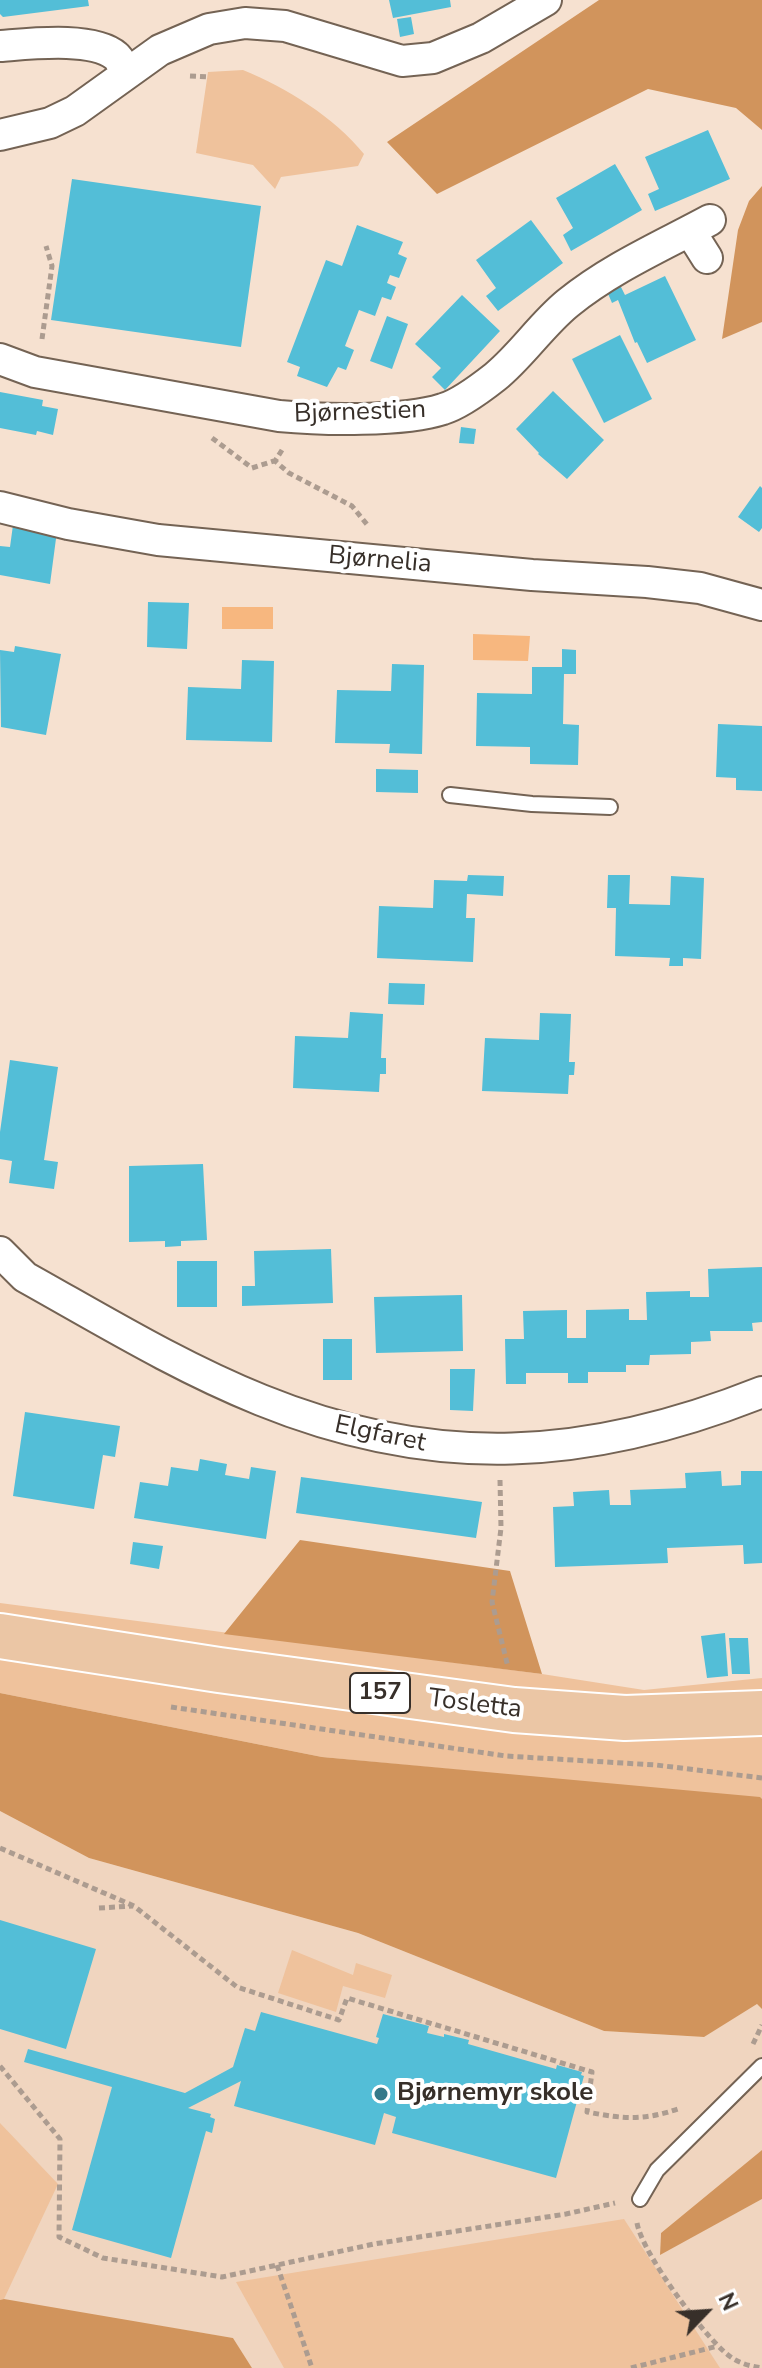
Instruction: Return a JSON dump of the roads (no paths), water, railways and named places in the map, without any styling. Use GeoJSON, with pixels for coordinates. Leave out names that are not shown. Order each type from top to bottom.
{"type":"FeatureCollection","features":[{"type":"Feature","properties":{"kind":"main road","name":"Tosletta"},"geometry":{"type":"LineString","coordinates":[[0,1636],[219,1670],[514,1710],[625,1718],[762,1713]]}},
{"type":"Feature","properties":{"kind":"street"},"geometry":{"type":"LineString","coordinates":[[0,135],[63,117],[101,93],[126,72],[172,45],[209,29],[245,23],[285,26],[402,61],[433,58],[481,38],[546,0]]}},
{"type":"Feature","properties":{"kind":"street"},"geometry":{"type":"LineString","coordinates":[[0,46],[38,43],[91,45],[115,55],[126,72]]}},
{"type":"Feature","properties":{"kind":"street","name":"Bjørnestien"},"geometry":{"type":"LineString","coordinates":[[0,359],[35,372],[310,419],[419,415],[446,408],[496,376],[545,322],[623,265],[700,225],[707,258]]}},
{"type":"Feature","properties":{"kind":"street","name":"Bjørnelia"},"geometry":{"type":"LineString","coordinates":[[0,507],[68,524],[158,540],[532,575],[647,582],[700,588],[762,605]]}},
{"type":"Feature","properties":{"kind":"street","name":"Elgfaret"},"geometry":{"type":"LineString","coordinates":[[0,1252],[12,1275],[211,1378],[306,1417],[396,1441],[500,1451],[640,1433],[708,1414],[762,1392]]}},
{"type":"Feature","properties":{"kind":"lane"},"geometry":{"type":"LineString","coordinates":[[450,795],[532,804],[610,807]]}},
{"type":"Feature","properties":{"kind":"lane"},"geometry":{"type":"LineString","coordinates":[[640,2199],[657,2170],[762,2066]]}},
{"type":"Feature","properties":{"kind":"place","name":"Bjørnemyr skole"},"geometry":{"type":"Point","coordinates":[381,2094]}}]}
